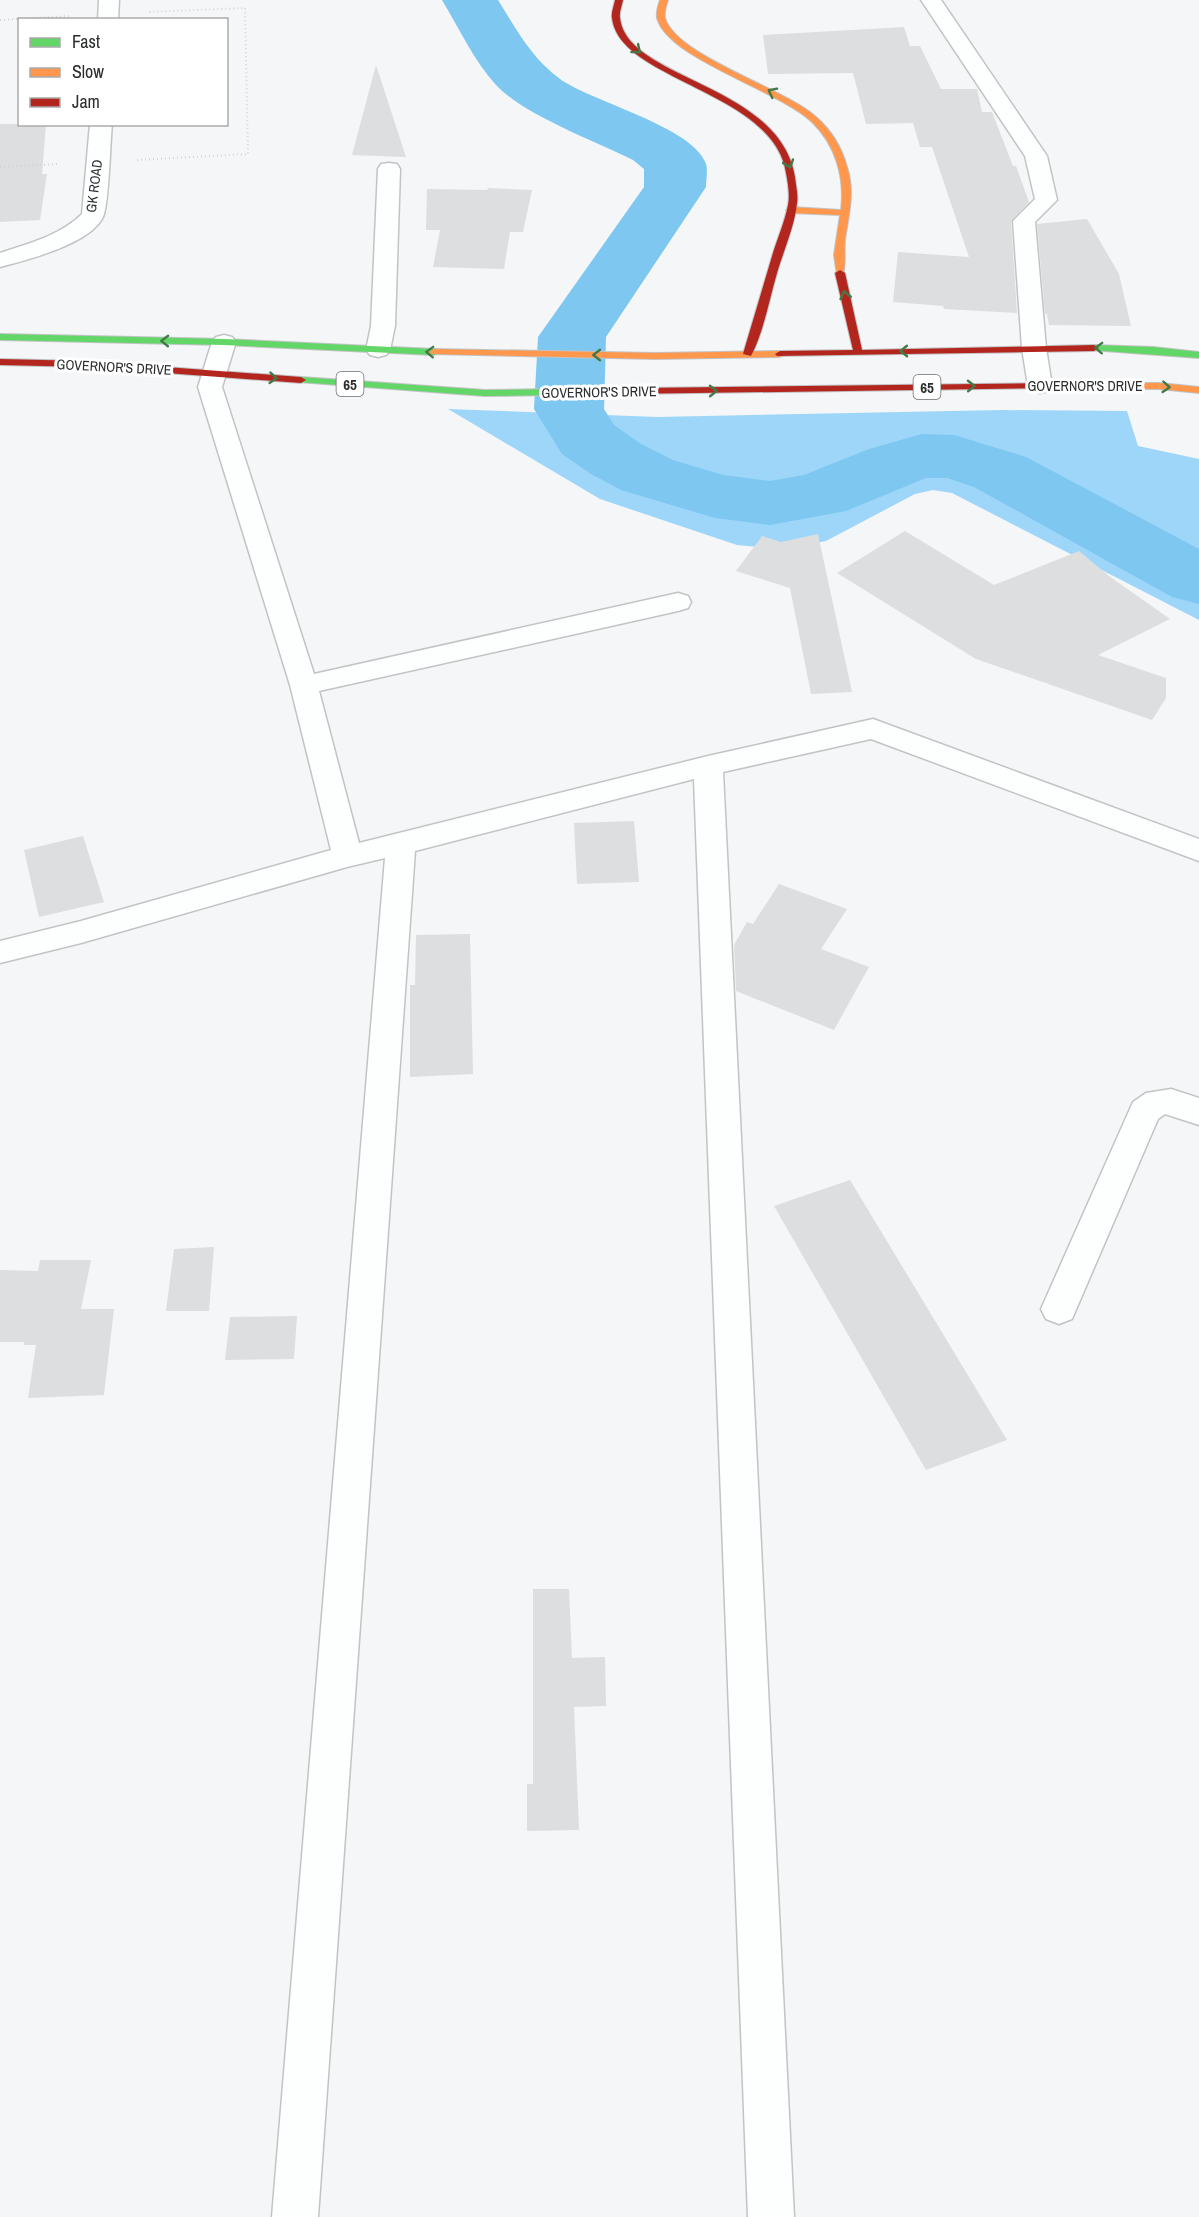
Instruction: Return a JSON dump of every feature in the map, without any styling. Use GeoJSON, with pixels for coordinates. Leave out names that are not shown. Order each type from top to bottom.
{"type":"FeatureCollection","features":[{"type":"Feature","properties":{"kind":"main road"},"geometry":{"type":"LineString","coordinates":[[619,0],[615,18],[628,43],[642,55],[722,97],[768,128],[782,146],[790,165],[795,185],[791,210],[748,354]]}},
{"type":"Feature","properties":{"kind":"main road"},"geometry":{"type":"LineString","coordinates":[[664,0],[660,10],[662,20],[682,42],[801,109],[823,129],[838,155],[848,183],[839,246],[839,267],[858,352]]}},
{"type":"Feature","properties":{"kind":"main road"},"geometry":{"type":"LineString","coordinates":[[791,210],[845,213]]}},
{"type":"Feature","properties":{"kind":"main road","name":"GOVERNOR'S DRIVE"},"geometry":{"type":"LineString","coordinates":[[0,337],[224,342],[489,354],[655,356],[1034,348],[1143,350],[1199,355]]}},
{"type":"Feature","properties":{"kind":"main road","name":"GOVERNOR'S DRIVE"},"geometry":{"type":"LineString","coordinates":[[0,362],[86,364],[485,393],[1040,386],[1159,386],[1199,390]]}},
{"type":"Feature","properties":{"kind":"street"},"geometry":{"type":"LineString","coordinates":[[108,18],[109,0]]}},
{"type":"Feature","properties":{"kind":"street"},"geometry":{"type":"LineString","coordinates":[[931,0],[1036,156],[1046,200],[1024,221],[1034,348],[1040,386]]}},
{"type":"Feature","properties":{"kind":"street","name":"GK ROAD"},"geometry":{"type":"LineString","coordinates":[[0,260],[50,244],[76,232],[93,216],[100,126]]}},
{"type":"Feature","properties":{"kind":"street"},"geometry":{"type":"LineString","coordinates":[[378,350],[383,326],[389,170]]}},
{"type":"Feature","properties":{"kind":"street"},"geometry":{"type":"LineString","coordinates":[[224,342],[210,387],[304,686],[347,856]]}},
{"type":"Feature","properties":{"kind":"street"},"geometry":{"type":"LineString","coordinates":[[304,686],[678,602]]}},
{"type":"Feature","properties":{"kind":"street"},"geometry":{"type":"LineString","coordinates":[[0,952],[81,932],[347,856],[708,766],[873,729],[1199,850]]}},
{"type":"Feature","properties":{"kind":"street"},"geometry":{"type":"LineString","coordinates":[[708,766],[771,2217]]}},
{"type":"Feature","properties":{"kind":"street"},"geometry":{"type":"LineString","coordinates":[[295,2217],[401,844]]}},
{"type":"Feature","properties":{"kind":"street"},"geometry":{"type":"LineString","coordinates":[[1059,1309],[1145,1111],[1153,1102],[1170,1100],[1199,1112]]}},
{"type":"Feature","properties":{"kind":"path"},"geometry":{"type":"LineString","coordinates":[[0,167],[248,154],[245,8]]}},
{"type":"Feature","properties":{"kind":"shaded area"},"geometry":{"type":"Polygon","coordinates":[[[448,409],[657,417],[1002,410],[1127,411],[1138,446],[1199,459],[1199,620],[952,493],[933,490],[915,494],[826,541],[782,549],[737,545],[600,499],[448,409]]]}},
{"type":"Feature","properties":{"kind":"building"},"geometry":{"type":"Polygon","coordinates":[[[904,27],[910,46],[920,46],[941,89],[977,89],[982,112],[992,112],[1013,166],[1016,166],[1029,202],[1011,221],[1017,313],[944,309],[943,306],[893,302],[898,252],[969,257],[932,147],[920,147],[913,123],[866,124],[853,73],[768,74],[763,35],[904,27]]]}},
{"type":"Feature","properties":{"kind":"building"},"geometry":{"type":"Polygon","coordinates":[[[376,65],[406,157],[352,155],[376,65]]]}},
{"type":"Feature","properties":{"kind":"building"},"geometry":{"type":"Polygon","coordinates":[[[0,124],[46,126],[42,174],[47,174],[40,220],[0,222],[0,124]]]}},
{"type":"Feature","properties":{"kind":"building"},"geometry":{"type":"Polygon","coordinates":[[[488,188],[532,190],[523,232],[510,232],[504,269],[433,267],[440,230],[426,230],[427,189],[487,190],[488,188]]]}},
{"type":"Feature","properties":{"kind":"building"},"geometry":{"type":"Polygon","coordinates":[[[1087,219],[1119,274],[1131,326],[1049,325],[1047,314],[1045,314],[1037,224],[1087,219]]]}},
{"type":"Feature","properties":{"kind":"building"},"geometry":{"type":"Polygon","coordinates":[[[905,531],[994,585],[1079,551],[1109,576],[1170,619],[1098,655],[1166,678],[1166,698],[1152,720],[976,659],[837,573],[905,531]]]}},
{"type":"Feature","properties":{"kind":"building"},"geometry":{"type":"Polygon","coordinates":[[[818,534],[852,692],[811,694],[790,588],[736,571],[762,536],[781,542],[818,534]]]}},
{"type":"Feature","properties":{"kind":"building"},"geometry":{"type":"Polygon","coordinates":[[[634,821],[639,882],[577,884],[574,823],[634,821]]]}},
{"type":"Feature","properties":{"kind":"building"},"geometry":{"type":"Polygon","coordinates":[[[83,836],[104,902],[39,917],[24,850],[83,836]]]}},
{"type":"Feature","properties":{"kind":"building"},"geometry":{"type":"Polygon","coordinates":[[[779,884],[847,909],[821,949],[869,967],[834,1030],[736,991],[734,945],[747,922],[753,924],[779,884]]]}},
{"type":"Feature","properties":{"kind":"building"},"geometry":{"type":"Polygon","coordinates":[[[470,934],[473,1074],[410,1077],[410,985],[415,985],[416,935],[470,934]]]}},
{"type":"Feature","properties":{"kind":"building"},"geometry":{"type":"Polygon","coordinates":[[[850,1180],[1007,1440],[926,1470],[774,1206],[850,1180]]]}},
{"type":"Feature","properties":{"kind":"building"},"geometry":{"type":"Polygon","coordinates":[[[214,1247],[209,1311],[166,1311],[174,1249],[214,1247]]]}},
{"type":"Feature","properties":{"kind":"building"},"geometry":{"type":"Polygon","coordinates":[[[40,1260],[91,1260],[81,1309],[114,1309],[104,1395],[28,1398],[36,1345],[24,1345],[24,1342],[0,1342],[0,1270],[38,1271],[40,1260]]]}},
{"type":"Feature","properties":{"kind":"building"},"geometry":{"type":"Polygon","coordinates":[[[297,1316],[294,1359],[225,1360],[230,1317],[297,1316]]]}},
{"type":"Feature","properties":{"kind":"building"},"geometry":{"type":"Polygon","coordinates":[[[533,1589],[569,1589],[572,1658],[605,1657],[606,1706],[574,1707],[579,1830],[527,1831],[527,1784],[533,1784],[533,1589]]]}},
{"type":"Feature","properties":{"kind":"waterway"},"geometry":{"type":"LineString","coordinates":[[470,0],[517,73],[541,93],[655,147],[675,164],[675,187],[572,337],[569,409],[587,439],[616,459],[647,475],[715,496],[770,503],[820,495],[895,464],[922,456],[954,457],[1000,472],[1199,580]]}},
{"type":"Feature","properties":{"kind":"traffic: fast"},"geometry":{"type":"LineString","coordinates":[[0,337],[224,342],[434,352]]}},
{"type":"Feature","properties":{"kind":"traffic: fast"},"geometry":{"type":"LineString","coordinates":[[1094,348],[1153,350],[1199,355]]}},
{"type":"Feature","properties":{"kind":"traffic: fast"},"geometry":{"type":"LineString","coordinates":[[301,380],[485,393],[556,392]]}},
{"type":"Feature","properties":{"kind":"traffic: slow"},"geometry":{"type":"LineString","coordinates":[[664,0],[661,11],[663,22],[675,37],[692,51],[777,94],[813,118],[828,135],[839,155],[846,177],[847,200],[839,255],[840,273]]}},
{"type":"Feature","properties":{"kind":"traffic: slow"},"geometry":{"type":"LineString","coordinates":[[791,210],[845,213]]}},
{"type":"Feature","properties":{"kind":"traffic: slow"},"geometry":{"type":"LineString","coordinates":[[434,352],[655,356],[780,354]]}},
{"type":"Feature","properties":{"kind":"traffic: slow"},"geometry":{"type":"LineString","coordinates":[[1055,386],[1159,386],[1199,390]]}},
{"type":"Feature","properties":{"kind":"traffic: jam"},"geometry":{"type":"LineString","coordinates":[[619,0],[617,23],[631,45],[663,68],[741,109],[763,125],[780,145],[791,171],[793,203],[748,354]]}},
{"type":"Feature","properties":{"kind":"traffic: jam"},"geometry":{"type":"LineString","coordinates":[[840,273],[858,352]]}},
{"type":"Feature","properties":{"kind":"traffic: jam"},"geometry":{"type":"LineString","coordinates":[[780,354],[1094,348]]}},
{"type":"Feature","properties":{"kind":"traffic: jam"},"geometry":{"type":"LineString","coordinates":[[0,362],[86,364],[301,380]]}},
{"type":"Feature","properties":{"kind":"traffic: jam"},"geometry":{"type":"LineString","coordinates":[[556,392],[1055,386]]}}]}
